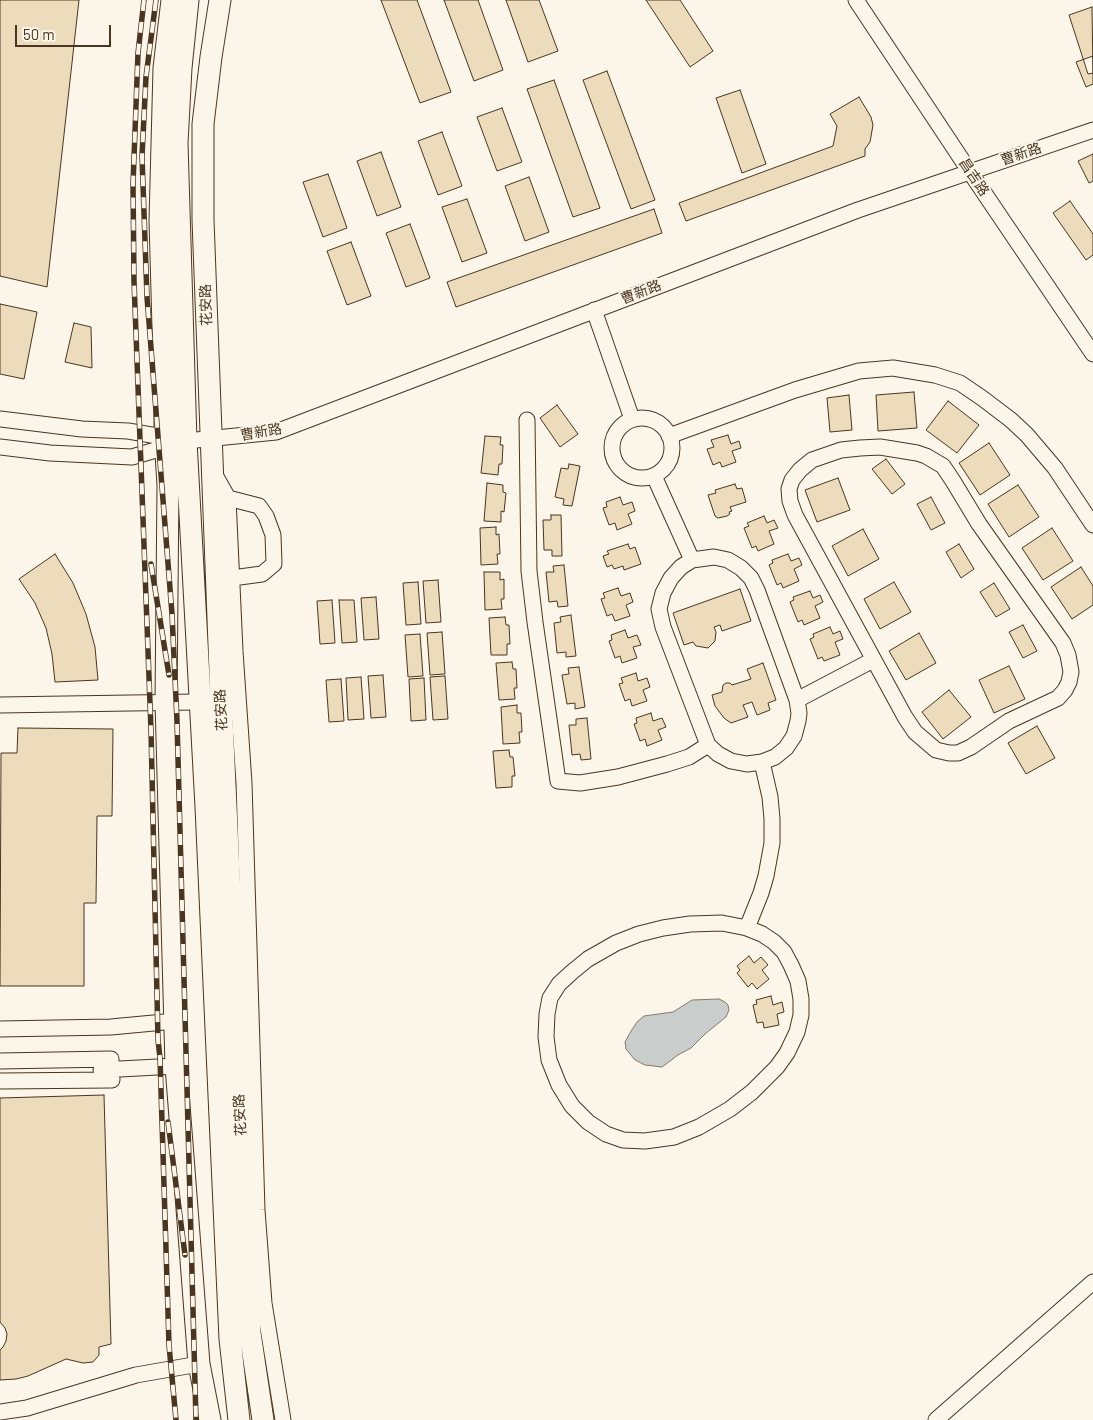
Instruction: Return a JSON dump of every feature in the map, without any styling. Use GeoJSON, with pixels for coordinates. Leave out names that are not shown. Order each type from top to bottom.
{"type":"FeatureCollection","features":[{"type":"Feature","properties":{"kind":"highway"},"geometry":{"type":"LineString","coordinates":[[172,0],[164,68],[160,221],[165,442],[168,485],[166,702],[176,1066],[199,1364],[210,1420]]}},
{"type":"Feature","properties":{"kind":"highway","name":"花安路"},"geometry":{"type":"LineString","coordinates":[[188,0],[181,68],[177,143],[186,441],[206,808],[230,1339],[239,1420]]}},
{"type":"Feature","properties":{"kind":"highway","name":"花安路"},"geometry":{"type":"LineString","coordinates":[[220,0],[203,124],[204,229],[221,698],[250,1333],[263,1420]]}},
{"type":"Feature","properties":{"kind":"street","name":"昌吉路"},"geometry":{"type":"LineString","coordinates":[[856,0],[1093,354]]}},
{"type":"Feature","properties":{"kind":"street","name":"曹新路"},"geometry":{"type":"LineString","coordinates":[[0,419],[82,429],[128,431],[165,442],[276,432],[849,213],[1093,130]]}},
{"type":"Feature","properties":{"kind":"street"},"geometry":{"type":"LineString","coordinates":[[594,310],[632,419]]}},
{"type":"Feature","properties":{"kind":"street"},"geometry":{"type":"LineString","coordinates":[[669,436],[795,390],[859,370],[893,368],[935,375],[960,383],[1011,420],[1027,435],[1055,468],[1093,525]]}},
{"type":"Feature","properties":{"kind":"street"},"geometry":{"type":"LineString","coordinates":[[632,419],[654,420],[663,427],[669,436],[672,448],[670,459],[664,469],[654,476],[640,478],[627,475],[617,465],[612,452],[613,438],[620,427],[632,419]]}},
{"type":"Feature","properties":{"kind":"street"},"geometry":{"type":"LineString","coordinates":[[527,420],[529,571],[558,781],[580,782],[618,777],[690,757],[708,745]]}},
{"type":"Feature","properties":{"kind":"street"},"geometry":{"type":"LineString","coordinates":[[0,447],[50,453],[132,458],[165,442]]}},
{"type":"Feature","properties":{"kind":"street"},"geometry":{"type":"LineString","coordinates":[[880,448],[917,453],[943,466],[979,524],[1063,643],[1068,655],[1071,672],[1069,682],[1058,698],[1009,721],[972,746],[958,753],[948,753],[936,750],[915,732],[873,660],[795,515],[790,501],[789,489],[796,475],[812,460],[841,450],[880,448]]}},
{"type":"Feature","properties":{"kind":"street"},"geometry":{"type":"LineString","coordinates":[[212,472],[228,498],[244,783],[257,1210],[264,1303],[283,1420]]}},
{"type":"Feature","properties":{"kind":"street"},"geometry":{"type":"LineString","coordinates":[[654,476],[692,560]]}},
{"type":"Feature","properties":{"kind":"street"},"geometry":{"type":"LineString","coordinates":[[228,498],[259,506],[266,516],[273,535],[274,564],[262,574],[232,578]]}},
{"type":"Feature","properties":{"kind":"street"},"geometry":{"type":"LineString","coordinates":[[714,556],[728,560],[741,568],[751,578],[797,700],[799,713],[794,736],[786,748],[762,762],[747,764],[730,761],[708,745],[662,627],[659,609],[663,593],[671,578],[680,567],[692,560],[714,556]]}},
{"type":"Feature","properties":{"kind":"street"},"geometry":{"type":"LineString","coordinates":[[797,700],[873,660]]}},
{"type":"Feature","properties":{"kind":"street"},"geometry":{"type":"LineString","coordinates":[[0,705],[196,702]]}},
{"type":"Feature","properties":{"kind":"street"},"geometry":{"type":"LineString","coordinates":[[747,928],[761,893],[771,850],[772,819],[770,797],[762,762]]}},
{"type":"Feature","properties":{"kind":"street"},"geometry":{"type":"LineString","coordinates":[[722,923],[747,928],[768,938],[784,952],[798,981],[801,1015],[797,1032],[777,1067],[752,1092],[730,1109],[699,1128],[674,1137],[645,1142],[623,1140],[606,1134],[588,1122],[572,1106],[559,1085],[549,1060],[546,1037],[547,1014],[550,998],[559,984],[588,959],[616,943],[638,934],[690,924],[722,923]]}},
{"type":"Feature","properties":{"kind":"street"},"geometry":{"type":"LineString","coordinates":[[0,1028],[111,1027],[175,1021]]}},
{"type":"Feature","properties":{"kind":"street"},"geometry":{"type":"LineString","coordinates":[[0,1061],[111,1059],[112,1080],[0,1081]]}},
{"type":"Feature","properties":{"kind":"street"},"geometry":{"type":"LineString","coordinates":[[0,1071],[111,1070],[176,1066]]}},
{"type":"Feature","properties":{"kind":"street"},"geometry":{"type":"LineString","coordinates":[[936,1420],[1093,1282]]}},
{"type":"Feature","properties":{"kind":"street"},"geometry":{"type":"LineString","coordinates":[[0,1412],[27,1408],[136,1375],[199,1364]]}},
{"type":"Feature","properties":{"kind":"shaded area"},"geometry":{"type":"Polygon","coordinates":[[[719,999],[728,1005],[729,1010],[726,1017],[691,1048],[662,1067],[645,1065],[635,1060],[626,1049],[625,1042],[631,1031],[644,1016],[673,1012],[692,1000],[719,999]]]}},
{"type":"Feature","properties":{"kind":"building"},"geometry":{"type":"Polygon","coordinates":[[[0,0],[79,0],[47,287],[0,276],[0,0]]]}},
{"type":"Feature","properties":{"kind":"building"},"geometry":{"type":"Polygon","coordinates":[[[381,0],[417,0],[451,92],[420,103],[381,0]]]}},
{"type":"Feature","properties":{"kind":"building"},"geometry":{"type":"Polygon","coordinates":[[[444,0],[478,0],[503,70],[474,81],[444,0]]]}},
{"type":"Feature","properties":{"kind":"building"},"geometry":{"type":"Polygon","coordinates":[[[506,0],[539,0],[558,51],[528,62],[506,0]]]}},
{"type":"Feature","properties":{"kind":"building"},"geometry":{"type":"Polygon","coordinates":[[[646,0],[680,0],[713,51],[690,67],[646,0]]]}},
{"type":"Feature","properties":{"kind":"building"},"geometry":{"type":"Polygon","coordinates":[[[1092,7],[1093,73],[1088,74],[1069,15],[1092,7]]]}},
{"type":"Feature","properties":{"kind":"building"},"geometry":{"type":"Polygon","coordinates":[[[1093,56],[1093,84],[1086,87],[1076,62],[1093,56]]]}},
{"type":"Feature","properties":{"kind":"building"},"geometry":{"type":"Polygon","coordinates":[[[607,71],[655,200],[631,209],[583,80],[607,71]]]}},
{"type":"Feature","properties":{"kind":"building"},"geometry":{"type":"Polygon","coordinates":[[[554,80],[600,208],[573,217],[527,89],[554,80]]]}},
{"type":"Feature","properties":{"kind":"building"},"geometry":{"type":"Polygon","coordinates":[[[740,90],[766,164],[742,173],[716,98],[740,90]]]}},
{"type":"Feature","properties":{"kind":"building"},"geometry":{"type":"Polygon","coordinates":[[[859,97],[871,117],[873,125],[870,142],[865,149],[865,156],[686,221],[679,203],[833,146],[837,126],[830,114],[859,97]]]}},
{"type":"Feature","properties":{"kind":"building"},"geometry":{"type":"Polygon","coordinates":[[[502,108],[522,162],[497,171],[477,117],[502,108]]]}},
{"type":"Feature","properties":{"kind":"building"},"geometry":{"type":"Polygon","coordinates":[[[442,132],[462,186],[438,195],[418,141],[442,132]]]}},
{"type":"Feature","properties":{"kind":"building"},"geometry":{"type":"Polygon","coordinates":[[[381,152],[401,207],[377,216],[357,161],[381,152]]]}},
{"type":"Feature","properties":{"kind":"building"},"geometry":{"type":"Polygon","coordinates":[[[1093,154],[1093,181],[1089,183],[1078,161],[1093,154]]]}},
{"type":"Feature","properties":{"kind":"building"},"geometry":{"type":"Polygon","coordinates":[[[328,174],[347,228],[323,237],[303,182],[328,174]]]}},
{"type":"Feature","properties":{"kind":"building"},"geometry":{"type":"Polygon","coordinates":[[[529,177],[549,232],[525,241],[505,186],[529,177]]]}},
{"type":"Feature","properties":{"kind":"building"},"geometry":{"type":"Polygon","coordinates":[[[467,199],[487,253],[462,262],[442,207],[467,199]]]}},
{"type":"Feature","properties":{"kind":"building"},"geometry":{"type":"Polygon","coordinates":[[[1070,201],[1093,234],[1093,255],[1086,260],[1053,213],[1070,201]]]}},
{"type":"Feature","properties":{"kind":"building"},"geometry":{"type":"Polygon","coordinates":[[[654,209],[662,233],[456,307],[447,282],[654,209]]]}},
{"type":"Feature","properties":{"kind":"building"},"geometry":{"type":"Polygon","coordinates":[[[410,224],[430,278],[406,287],[386,233],[410,224]]]}},
{"type":"Feature","properties":{"kind":"building"},"geometry":{"type":"Polygon","coordinates":[[[351,242],[371,296],[347,305],[327,251],[351,242]]]}},
{"type":"Feature","properties":{"kind":"building"},"geometry":{"type":"Polygon","coordinates":[[[0,304],[37,312],[24,379],[0,374],[0,304]]]}},
{"type":"Feature","properties":{"kind":"building"},"geometry":{"type":"Polygon","coordinates":[[[74,323],[91,327],[92,368],[65,362],[74,323]]]}},
{"type":"Feature","properties":{"kind":"building"},"geometry":{"type":"Polygon","coordinates":[[[914,392],[917,428],[878,431],[876,395],[914,392]]]}},
{"type":"Feature","properties":{"kind":"building"},"geometry":{"type":"Polygon","coordinates":[[[849,395],[852,430],[830,432],[827,398],[849,395]]]}},
{"type":"Feature","properties":{"kind":"building"},"geometry":{"type":"Polygon","coordinates":[[[948,401],[979,425],[957,453],[926,430],[948,401]]]}},
{"type":"Feature","properties":{"kind":"building"},"geometry":{"type":"Polygon","coordinates":[[[557,405],[578,434],[560,447],[540,418],[557,405]]]}},
{"type":"Feature","properties":{"kind":"building"},"geometry":{"type":"Polygon","coordinates":[[[728,435],[731,444],[739,441],[741,448],[732,451],[736,462],[722,467],[720,462],[713,465],[707,449],[714,447],[711,440],[728,435]]]}},
{"type":"Feature","properties":{"kind":"building"},"geometry":{"type":"Polygon","coordinates":[[[485,436],[501,437],[500,445],[503,445],[502,464],[499,464],[498,475],[481,473],[485,436]]]}},
{"type":"Feature","properties":{"kind":"building"},"geometry":{"type":"Polygon","coordinates":[[[989,443],[1010,475],[980,495],[959,463],[989,443]]]}},
{"type":"Feature","properties":{"kind":"building"},"geometry":{"type":"Polygon","coordinates":[[[886,459],[905,484],[892,494],[872,469],[886,459]]]}},
{"type":"Feature","properties":{"kind":"building"},"geometry":{"type":"Polygon","coordinates":[[[569,464],[580,466],[572,506],[563,505],[564,499],[555,497],[561,468],[568,469],[569,464]]]}},
{"type":"Feature","properties":{"kind":"building"},"geometry":{"type":"Polygon","coordinates":[[[838,478],[850,510],[817,522],[805,490],[838,478]]]}},
{"type":"Feature","properties":{"kind":"building"},"geometry":{"type":"Polygon","coordinates":[[[487,483],[503,485],[503,492],[506,493],[504,512],[501,511],[501,522],[484,521],[487,483]]]}},
{"type":"Feature","properties":{"kind":"building"},"geometry":{"type":"Polygon","coordinates":[[[735,484],[737,489],[742,488],[746,502],[730,507],[732,511],[729,512],[730,514],[718,518],[715,516],[708,495],[716,493],[715,490],[735,484]]]}},
{"type":"Feature","properties":{"kind":"building"},"geometry":{"type":"Polygon","coordinates":[[[1018,485],[1039,517],[1009,537],[988,504],[1018,485]]]}},
{"type":"Feature","properties":{"kind":"building"},"geometry":{"type":"Polygon","coordinates":[[[620,497],[623,505],[632,502],[635,511],[628,514],[632,524],[617,530],[615,523],[609,525],[603,508],[607,507],[606,502],[620,497]]]}},
{"type":"Feature","properties":{"kind":"building"},"geometry":{"type":"Polygon","coordinates":[[[931,497],[945,523],[931,530],[917,504],[931,497]]]}},
{"type":"Feature","properties":{"kind":"building"},"geometry":{"type":"Polygon","coordinates":[[[551,515],[561,515],[562,556],[552,556],[552,550],[544,550],[543,520],[551,520],[551,515]]]}},
{"type":"Feature","properties":{"kind":"building"},"geometry":{"type":"Polygon","coordinates":[[[764,516],[767,523],[774,520],[778,528],[769,531],[774,544],[758,551],[756,546],[752,548],[744,528],[749,526],[747,523],[764,516]]]}},
{"type":"Feature","properties":{"kind":"building"},"geometry":{"type":"Polygon","coordinates":[[[496,527],[496,535],[499,534],[500,554],[497,554],[498,564],[481,565],[480,528],[496,527]]]}},
{"type":"Feature","properties":{"kind":"building"},"geometry":{"type":"Polygon","coordinates":[[[1052,528],[1073,561],[1043,580],[1022,548],[1052,528]]]}},
{"type":"Feature","properties":{"kind":"building"},"geometry":{"type":"Polygon","coordinates":[[[863,529],[879,559],[848,576],[832,546],[863,529]]]}},
{"type":"Feature","properties":{"kind":"building"},"geometry":{"type":"Polygon","coordinates":[[[628,544],[630,549],[635,547],[641,564],[624,570],[623,566],[614,569],[612,565],[607,567],[603,556],[609,554],[607,551],[628,544]]]}},
{"type":"Feature","properties":{"kind":"building"},"geometry":{"type":"Polygon","coordinates":[[[959,544],[974,569],[961,578],[946,552],[959,544]]]}},
{"type":"Feature","properties":{"kind":"building"},"geometry":{"type":"Polygon","coordinates":[[[55,554],[73,583],[86,614],[95,647],[98,680],[55,682],[52,654],[46,628],[35,603],[19,579],[55,554]]]}},
{"type":"Feature","properties":{"kind":"building"},"geometry":{"type":"Polygon","coordinates":[[[788,554],[791,561],[799,558],[802,565],[794,569],[799,581],[783,588],[781,583],[777,585],[769,565],[773,563],[772,560],[788,554]]]}},
{"type":"Feature","properties":{"kind":"building"},"geometry":{"type":"Polygon","coordinates":[[[564,565],[568,606],[558,607],[557,601],[549,602],[546,572],[554,572],[553,566],[564,565]]]}},
{"type":"Feature","properties":{"kind":"building"},"geometry":{"type":"Polygon","coordinates":[[[1081,567],[1093,586],[1093,605],[1072,619],[1051,587],[1081,567]]]}},
{"type":"Feature","properties":{"kind":"building"},"geometry":{"type":"Polygon","coordinates":[[[484,572],[500,572],[500,580],[504,579],[504,599],[501,599],[502,609],[485,610],[484,572]]]}},
{"type":"Feature","properties":{"kind":"building"},"geometry":{"type":"Polygon","coordinates":[[[438,580],[441,622],[426,623],[423,581],[438,580]]]}},
{"type":"Feature","properties":{"kind":"building"},"geometry":{"type":"Polygon","coordinates":[[[418,582],[421,624],[406,625],[403,583],[418,582]]]}},
{"type":"Feature","properties":{"kind":"building"},"geometry":{"type":"Polygon","coordinates":[[[894,582],[911,612],[880,629],[864,599],[894,582]]]}},
{"type":"Feature","properties":{"kind":"building"},"geometry":{"type":"Polygon","coordinates":[[[994,583],[1010,609],[996,617],[980,592],[994,583]]]}},
{"type":"Feature","properties":{"kind":"building"},"geometry":{"type":"Polygon","coordinates":[[[618,588],[621,596],[630,593],[633,602],[626,605],[630,616],[615,621],[612,614],[607,616],[601,599],[605,598],[603,593],[618,588]]]}},
{"type":"Feature","properties":{"kind":"building"},"geometry":{"type":"Polygon","coordinates":[[[740,589],[751,621],[722,631],[720,625],[714,627],[716,632],[715,641],[708,648],[696,646],[693,642],[684,645],[673,613],[740,589]]]}},
{"type":"Feature","properties":{"kind":"building"},"geometry":{"type":"Polygon","coordinates":[[[810,591],[813,598],[820,595],[823,602],[815,606],[820,618],[804,625],[802,620],[798,622],[790,602],[794,600],[793,597],[810,591]]]}},
{"type":"Feature","properties":{"kind":"building"},"geometry":{"type":"Polygon","coordinates":[[[376,597],[379,639],[364,640],[361,598],[376,597]]]}},
{"type":"Feature","properties":{"kind":"building"},"geometry":{"type":"Polygon","coordinates":[[[332,600],[335,643],[320,644],[317,601],[332,600]]]}},
{"type":"Feature","properties":{"kind":"building"},"geometry":{"type":"Polygon","coordinates":[[[339,600],[354,600],[357,642],[342,643],[339,600]]]}},
{"type":"Feature","properties":{"kind":"building"},"geometry":{"type":"Polygon","coordinates":[[[571,615],[576,656],[566,657],[566,652],[557,653],[554,623],[561,622],[560,617],[571,615]]]}},
{"type":"Feature","properties":{"kind":"building"},"geometry":{"type":"Polygon","coordinates":[[[505,617],[506,625],[509,625],[510,644],[507,644],[507,655],[491,655],[489,618],[505,617]]]}},
{"type":"Feature","properties":{"kind":"building"},"geometry":{"type":"Polygon","coordinates":[[[1023,625],[1037,651],[1023,658],[1009,632],[1023,625]]]}},
{"type":"Feature","properties":{"kind":"building"},"geometry":{"type":"Polygon","coordinates":[[[830,627],[833,634],[840,631],[843,639],[835,642],[840,655],[824,661],[822,657],[818,659],[810,639],[814,637],[813,634],[830,627]]]}},
{"type":"Feature","properties":{"kind":"building"},"geometry":{"type":"Polygon","coordinates":[[[625,630],[628,638],[637,635],[641,645],[633,647],[637,658],[622,663],[620,656],[615,658],[609,641],[612,640],[611,635],[625,630]]]}},
{"type":"Feature","properties":{"kind":"building"},"geometry":{"type":"Polygon","coordinates":[[[442,632],[445,674],[430,675],[427,633],[442,632]]]}},
{"type":"Feature","properties":{"kind":"building"},"geometry":{"type":"Polygon","coordinates":[[[919,633],[936,663],[906,680],[889,651],[919,633]]]}},
{"type":"Feature","properties":{"kind":"building"},"geometry":{"type":"Polygon","coordinates":[[[420,634],[423,676],[408,677],[405,635],[420,634]]]}},
{"type":"Feature","properties":{"kind":"building"},"geometry":{"type":"Polygon","coordinates":[[[512,662],[513,669],[516,669],[517,688],[514,688],[515,699],[499,700],[496,663],[512,662]]]}},
{"type":"Feature","properties":{"kind":"building"},"geometry":{"type":"Polygon","coordinates":[[[763,663],[776,700],[768,703],[770,710],[757,715],[752,702],[743,705],[748,717],[731,723],[724,718],[715,706],[712,695],[722,692],[723,685],[726,683],[732,685],[751,679],[747,669],[763,663]]]}},
{"type":"Feature","properties":{"kind":"building"},"geometry":{"type":"Polygon","coordinates":[[[1009,666],[1025,699],[994,713],[979,680],[1009,666]]]}},
{"type":"Feature","properties":{"kind":"building"},"geometry":{"type":"Polygon","coordinates":[[[579,667],[585,707],[575,709],[575,703],[567,704],[562,675],[569,674],[568,668],[579,667]]]}},
{"type":"Feature","properties":{"kind":"building"},"geometry":{"type":"Polygon","coordinates":[[[636,673],[638,681],[647,678],[650,687],[643,690],[647,701],[632,706],[630,699],[625,701],[619,684],[623,683],[621,678],[636,673]]]}},
{"type":"Feature","properties":{"kind":"building"},"geometry":{"type":"Polygon","coordinates":[[[383,675],[386,717],[371,718],[368,676],[383,675]]]}},
{"type":"Feature","properties":{"kind":"building"},"geometry":{"type":"Polygon","coordinates":[[[445,676],[448,719],[433,720],[430,677],[445,676]]]}},
{"type":"Feature","properties":{"kind":"building"},"geometry":{"type":"Polygon","coordinates":[[[361,677],[364,719],[348,720],[346,678],[361,677]]]}},
{"type":"Feature","properties":{"kind":"building"},"geometry":{"type":"Polygon","coordinates":[[[424,678],[426,720],[411,721],[409,679],[424,678]]]}},
{"type":"Feature","properties":{"kind":"building"},"geometry":{"type":"Polygon","coordinates":[[[341,679],[344,721],[329,722],[326,680],[341,679]]]}},
{"type":"Feature","properties":{"kind":"building"},"geometry":{"type":"Polygon","coordinates":[[[949,690],[971,717],[943,739],[922,712],[949,690]]]}},
{"type":"Feature","properties":{"kind":"building"},"geometry":{"type":"Polygon","coordinates":[[[517,705],[517,713],[521,713],[522,732],[519,732],[520,743],[503,744],[501,707],[517,705]]]}},
{"type":"Feature","properties":{"kind":"building"},"geometry":{"type":"Polygon","coordinates":[[[651,713],[653,721],[662,718],[666,727],[658,730],[662,740],[647,746],[645,739],[640,741],[634,724],[637,723],[636,718],[651,713]]]}},
{"type":"Feature","properties":{"kind":"building"},"geometry":{"type":"Polygon","coordinates":[[[587,718],[591,759],[581,760],[580,754],[572,755],[569,725],[576,725],[576,719],[587,718]]]}},
{"type":"Feature","properties":{"kind":"building"},"geometry":{"type":"Polygon","coordinates":[[[1037,726],[1055,758],[1026,774],[1008,743],[1037,726]]]}},
{"type":"Feature","properties":{"kind":"building"},"geometry":{"type":"Polygon","coordinates":[[[18,728],[113,729],[112,816],[97,816],[96,903],[84,903],[84,986],[0,986],[1,753],[17,753],[18,728]]]}},
{"type":"Feature","properties":{"kind":"building"},"geometry":{"type":"Polygon","coordinates":[[[509,750],[510,757],[513,757],[515,776],[512,776],[512,787],[496,788],[493,751],[509,750]]]}},
{"type":"Feature","properties":{"kind":"building"},"geometry":{"type":"Polygon","coordinates":[[[749,956],[754,963],[761,957],[768,965],[762,970],[769,979],[757,989],[752,983],[748,987],[737,973],[740,970],[737,966],[749,956]]]}},
{"type":"Feature","properties":{"kind":"building"},"geometry":{"type":"Polygon","coordinates":[[[771,996],[773,1005],[782,1002],[784,1012],[777,1014],[779,1025],[764,1028],[763,1022],[757,1023],[753,1005],[757,1004],[756,1000],[771,996]]]}},
{"type":"Feature","properties":{"kind":"building"},"geometry":{"type":"Polygon","coordinates":[[[104,1095],[111,1344],[99,1347],[99,1355],[93,1362],[83,1363],[66,1359],[28,1376],[0,1380],[0,1350],[6,1341],[7,1334],[0,1322],[0,1098],[104,1095]]]}},
{"type":"Feature","properties":{"kind":"railway"},"geometry":{"type":"LineString","coordinates":[[144,0],[138,53],[133,184],[134,281],[151,730],[158,1040],[169,1345],[176,1420]]}},
{"type":"Feature","properties":{"kind":"railway"},"geometry":{"type":"LineString","coordinates":[[156,0],[146,77],[142,156],[147,297],[172,614],[177,721],[196,1420]]}},
{"type":"Feature","properties":{"kind":"railway"},"geometry":{"type":"LineString","coordinates":[[151,564],[169,675]]}},
{"type":"Feature","properties":{"kind":"railway"},"geometry":{"type":"LineString","coordinates":[[168,1122],[185,1255]]}}]}
